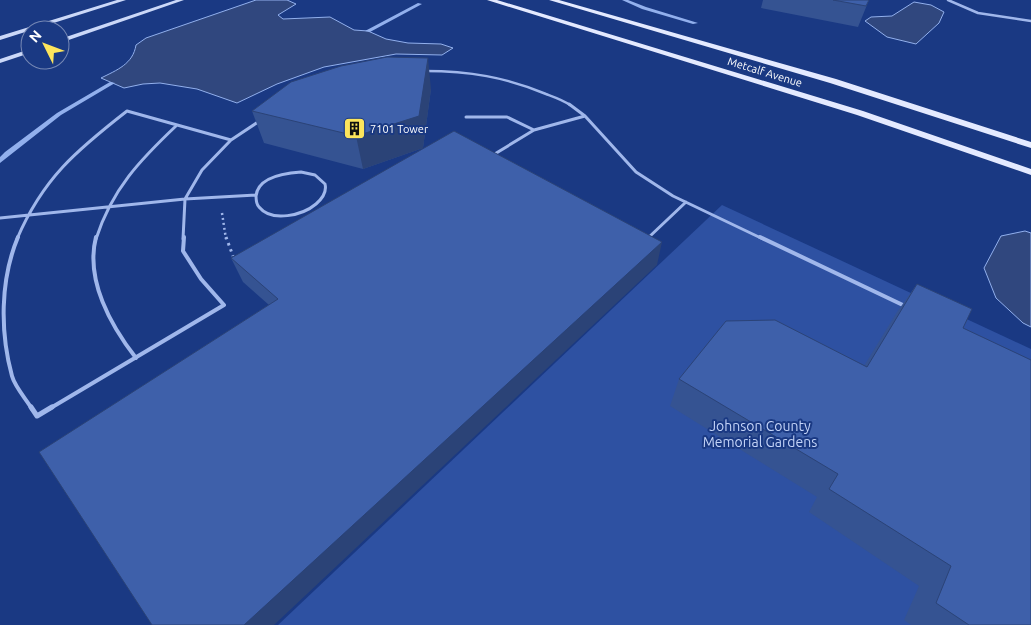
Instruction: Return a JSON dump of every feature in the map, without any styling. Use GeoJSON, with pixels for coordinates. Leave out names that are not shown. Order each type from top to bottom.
{"type":"FeatureCollection","features":[{"type":"Feature","properties":{"kind":"main road"},"geometry":{"type":"LineString","coordinates":[[59,20],[123,0]]}},
{"type":"Feature","properties":{"kind":"main road"},"geometry":{"type":"LineString","coordinates":[[70,37],[181,0]]}},
{"type":"Feature","properties":{"kind":"main road","name":"Metcalf Avenue"},"geometry":{"type":"LineString","coordinates":[[490,0],[860,113],[1031,172]]}},
{"type":"Feature","properties":{"kind":"main road","name":"Metcalf Avenue"},"geometry":{"type":"LineString","coordinates":[[552,0],[815,76],[1031,145]]}},
{"type":"Feature","properties":{"kind":"main road"},"geometry":{"type":"LineString","coordinates":[[0,38],[20,32]]}},
{"type":"Feature","properties":{"kind":"main road"},"geometry":{"type":"LineString","coordinates":[[0,44],[20,34]]}},
{"type":"Feature","properties":{"kind":"main road"},"geometry":{"type":"LineString","coordinates":[[0,60],[20,53]]}},
{"type":"Feature","properties":{"kind":"lane"},"geometry":{"type":"LineString","coordinates":[[948,0],[978,12],[1009,20],[1031,22]]}},
{"type":"Feature","properties":{"kind":"lane"},"geometry":{"type":"LineString","coordinates":[[419,70],[452,71],[494,76],[532,88],[566,102],[585,116],[636,172],[686,202],[916,311]]}},
{"type":"Feature","properties":{"kind":"lane"},"geometry":{"type":"LineString","coordinates":[[231,140],[127,111],[86,143],[55,173],[27,215],[9,258],[2,322],[12,378],[38,416],[224,305],[201,279],[183,251],[185,200],[202,170],[231,140],[269,115]]}},
{"type":"Feature","properties":{"kind":"lane"},"geometry":{"type":"LineString","coordinates":[[490,156],[534,130],[585,116]]}},
{"type":"Feature","properties":{"kind":"lane"},"geometry":{"type":"LineString","coordinates":[[466,117],[507,117],[534,130]]}},
{"type":"Feature","properties":{"kind":"lane"},"geometry":{"type":"LineString","coordinates":[[136,358],[112,323],[96,283],[93,247],[110,207],[130,173],[146,154],[177,125]]}},
{"type":"Feature","properties":{"kind":"lane"},"geometry":{"type":"LineString","coordinates":[[311,173],[322,179],[326,185],[326,191],[318,203],[308,209],[292,214],[270,213],[261,209],[256,203],[256,196],[267,181],[284,174],[311,173]]}},
{"type":"Feature","properties":{"kind":"lane"},"geometry":{"type":"LineString","coordinates":[[0,218],[185,200],[256,196]]}},
{"type":"Feature","properties":{"kind":"lane"},"geometry":{"type":"LineString","coordinates":[[646,239],[686,202]]}},
{"type":"Feature","properties":{"kind":"path"},"geometry":{"type":"LineString","coordinates":[[222,211],[223,231],[233,256]]}},
{"type":"Feature","properties":{"kind":"green space","name":"Johnson County Memorial Gardens"},"geometry":{"type":"Polygon","coordinates":[[[722,205],[1031,349],[1031,625],[278,625],[722,205]]]}},
{"type":"Feature","properties":{"kind":"shaded area"},"geometry":{"type":"Polygon","coordinates":[[[256,0],[287,0],[296,4],[278,15],[283,19],[330,17],[354,30],[368,31],[386,39],[408,43],[441,44],[453,48],[442,55],[396,54],[324,67],[277,84],[237,103],[197,89],[160,83],[124,88],[101,78],[128,62],[136,45],[146,38],[256,0]]]}},
{"type":"Feature","properties":{"kind":"shaded area"},"geometry":{"type":"Polygon","coordinates":[[[914,2],[931,5],[944,12],[939,23],[916,44],[887,37],[865,21],[871,17],[892,16],[914,2]]]}},
{"type":"Feature","properties":{"kind":"shaded area"},"geometry":{"type":"Polygon","coordinates":[[[1025,231],[1031,233],[1031,327],[1023,323],[996,298],[984,268],[1001,236],[1025,231]]]}},
{"type":"Feature","properties":{"kind":"building"},"geometry":{"type":"Polygon","coordinates":[[[833,0],[869,0],[866,6],[833,0]]]}},
{"type":"Feature","properties":{"kind":"building"},"geometry":{"type":"Polygon","coordinates":[[[387,57],[428,58],[419,116],[356,136],[252,111],[291,82],[341,66],[387,57]]]}},
{"type":"Feature","properties":{"kind":"building"},"geometry":{"type":"Polygon","coordinates":[[[454,131],[662,242],[244,625],[152,625],[39,452],[278,299],[231,258],[454,131]]]}},
{"type":"Feature","properties":{"kind":"building"},"geometry":{"type":"Polygon","coordinates":[[[917,284],[972,309],[963,328],[1031,360],[1031,625],[969,625],[936,603],[951,566],[829,489],[838,474],[679,379],[726,321],[775,320],[867,367],[917,284]]]}},
{"type":"Feature","properties":{"kind":"waterway"},"geometry":{"type":"LineString","coordinates":[[624,0],[695,23]]}},
{"type":"Feature","properties":{"kind":"waterway"},"geometry":{"type":"LineString","coordinates":[[368,31],[420,4]]}},
{"type":"Feature","properties":{"kind":"waterway"},"geometry":{"type":"LineString","coordinates":[[0,161],[7,153],[59,114],[112,83]]}},
{"type":"Feature","properties":{"kind":"place","name":"7101 Tower"},"geometry":{"type":"Point","coordinates":[354,129]}}]}
